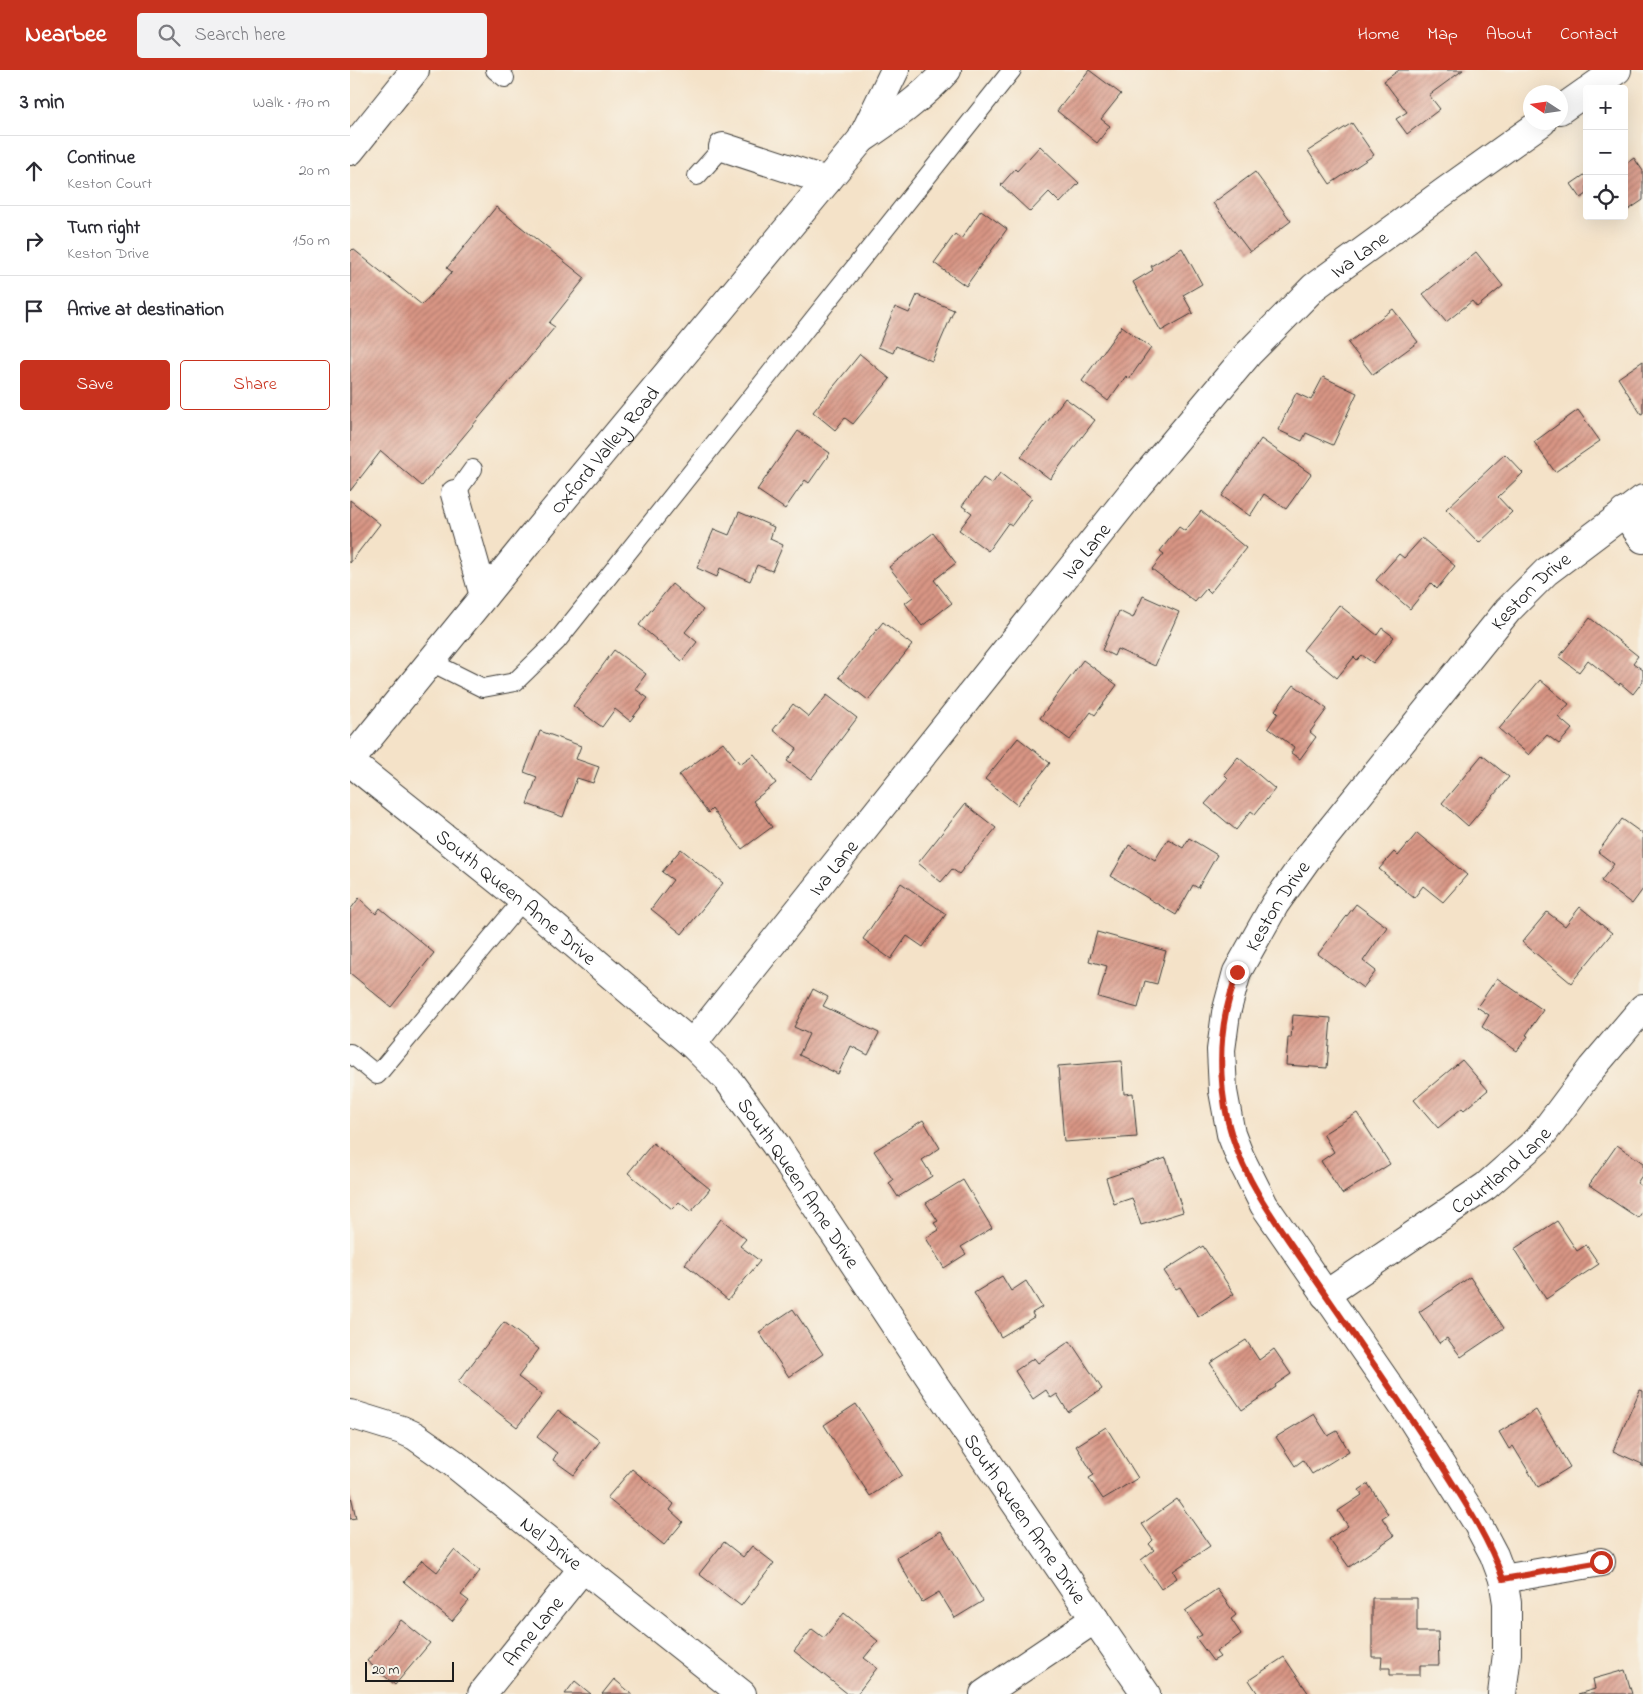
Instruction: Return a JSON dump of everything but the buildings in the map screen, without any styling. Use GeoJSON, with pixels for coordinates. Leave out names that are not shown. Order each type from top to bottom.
{"type":"FeatureCollection","features":[{"type":"Feature","properties":{"kind":"street"},"geometry":{"type":"LineString","coordinates":[[350,151],[416,70]]}},
{"type":"Feature","properties":{"kind":"street","name":"Oxford Valley Road"},"geometry":{"type":"LineString","coordinates":[[350,762],[484,596],[861,140],[895,70]]}},
{"type":"Feature","properties":{"kind":"street","name":"Oxford Valley Road"},"geometry":{"type":"LineString","coordinates":[[861,140],[932,88],[947,70]]}},
{"type":"Feature","properties":{"kind":"street"},"geometry":{"type":"LineString","coordinates":[[1596,85],[1617,70]]}},
{"type":"Feature","properties":{"kind":"street"},"geometry":{"type":"LineString","coordinates":[[1568,104],[1583,94]]}},
{"type":"Feature","properties":{"kind":"street","name":"Iva Lane"},"geometry":{"type":"LineString","coordinates":[[692,1044],[1132,493],[1248,354],[1314,287],[1531,130]]}},
{"type":"Feature","properties":{"kind":"street"},"geometry":{"type":"LineString","coordinates":[[723,147],[827,180]]}},
{"type":"Feature","properties":{"kind":"street"},"geometry":{"type":"LineString","coordinates":[[455,494],[484,596]]}},
{"type":"Feature","properties":{"kind":"street"},"geometry":{"type":"LineString","coordinates":[[1634,506],[1643,539]]}},
{"type":"Feature","properties":{"kind":"street","name":"Keston Drive"},"geometry":{"type":"LineString","coordinates":[[1502,1694],[1507,1654],[1507,1603],[1503,1579],[1494,1555],[1476,1521],[1412,1418],[1264,1205],[1240,1157],[1231,1134],[1223,1091],[1221,1050],[1226,1013],[1237,972],[1275,904],[1307,859],[1508,610],[1546,572],[1634,506]]}},
{"type":"Feature","properties":{"kind":"street","name":"South Queen Anne Drive"},"geometry":{"type":"LineString","coordinates":[[350,762],[524,900],[692,1044],[728,1080],[775,1144],[936,1387],[1146,1694]]}},
{"type":"Feature","properties":{"kind":"street","name":"Courtland Lane"},"geometry":{"type":"LineString","coordinates":[[1325,1295],[1486,1186],[1516,1160],[1538,1140],[1592,1068],[1643,1008]]}},
{"type":"Feature","properties":{"kind":"street","name":"Nel Drive"},"geometry":{"type":"LineString","coordinates":[[350,1414],[402,1430],[415,1436],[452,1462],[742,1694]]}},
{"type":"Feature","properties":{"kind":"street"},"geometry":{"type":"LineString","coordinates":[[1503,1579],[1601,1562]]}},
{"type":"Feature","properties":{"kind":"street","name":"Anne Lane"},"geometry":{"type":"LineString","coordinates":[[482,1694],[583,1568]]}},
{"type":"Feature","properties":{"kind":"street"},"geometry":{"type":"LineString","coordinates":[[984,1694],[1095,1619]]}},
{"type":"Feature","properties":{"kind":"lane"},"geometry":{"type":"LineString","coordinates":[[431,662],[483,688],[515,682],[557,641],[1012,70]]}},
{"type":"Feature","properties":{"kind":"lane"},"geometry":{"type":"LineString","coordinates":[[697,176],[723,147]]}},
{"type":"Feature","properties":{"kind":"lane"},"geometry":{"type":"LineString","coordinates":[[455,494],[473,469]]}},
{"type":"Feature","properties":{"kind":"lane"},"geometry":{"type":"LineString","coordinates":[[350,1052],[377,1075],[524,900]]}},
{"type":"Feature","properties":{"kind":"route"},"geometry":{"type":"LineString","coordinates":[[1237,972],[1226,1013],[1221,1050],[1223,1091],[1231,1134],[1240,1157],[1264,1205],[1412,1418],[1476,1521],[1494,1555],[1503,1579],[1601,1562]]}}]}
